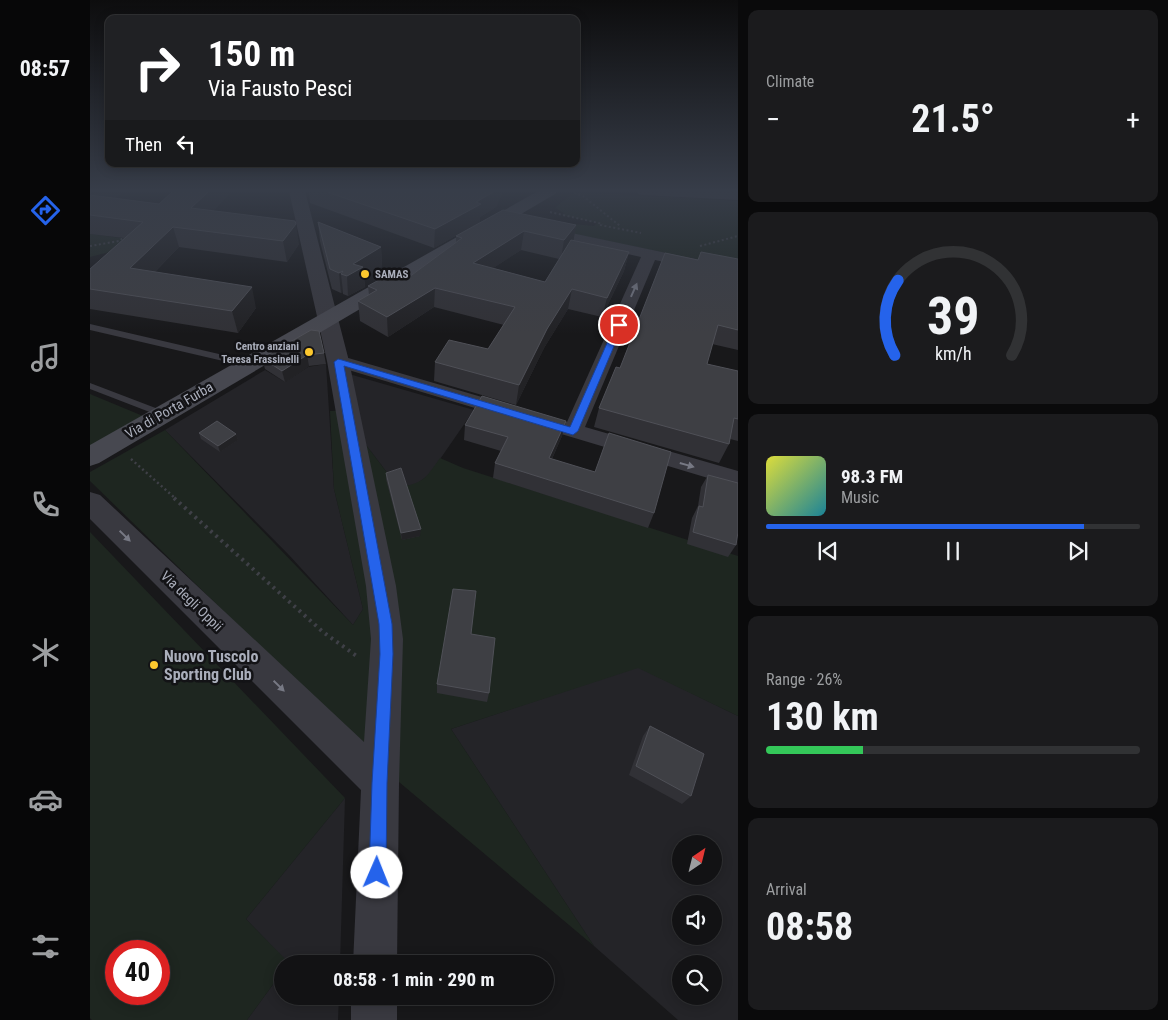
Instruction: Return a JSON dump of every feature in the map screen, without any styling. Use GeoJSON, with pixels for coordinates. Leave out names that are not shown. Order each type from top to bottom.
{"type":"FeatureCollection","features":[{"type":"Feature","properties":{"kind":"main road","name":"Via di Porta Furba"},"geometry":{"type":"LineString","coordinates":[[90,457],[329,318],[484,239]]}},
{"type":"Feature","properties":{"kind":"street"},"geometry":{"type":"LineString","coordinates":[[304,239],[329,318],[381,586],[387,639],[380,783],[375,955]]}},
{"type":"Feature","properties":{"kind":"street"},"geometry":{"type":"LineString","coordinates":[[580,239],[738,273]]}},
{"type":"Feature","properties":{"kind":"street"},"geometry":{"type":"LineString","coordinates":[[573,431],[650,254]]}},
{"type":"Feature","properties":{"kind":"street"},"geometry":{"type":"LineString","coordinates":[[338,362],[738,480]]}},
{"type":"Feature","properties":{"kind":"street","name":"Via degli Oppii"},"geometry":{"type":"LineString","coordinates":[[90,502],[380,783]]}},
{"type":"Feature","properties":{"kind":"street"},"geometry":{"type":"LineString","coordinates":[[374,1005],[374,1020]]}},
{"type":"Feature","properties":{"kind":"lane"},"geometry":{"type":"LineString","coordinates":[[90,326],[249,364]]}},
{"type":"Feature","properties":{"kind":"lane"},"geometry":{"type":"LineString","coordinates":[[90,386],[163,414]]}},
{"type":"Feature","properties":{"kind":"path"},"geometry":{"type":"LineString","coordinates":[[90,246],[119,241],[122,239]]}},
{"type":"Feature","properties":{"kind":"path"},"geometry":{"type":"LineString","coordinates":[[696,247],[728,239]]}},
{"type":"Feature","properties":{"kind":"path"},"geometry":{"type":"LineString","coordinates":[[128,457],[323,632],[367,664],[385,673]]}},
{"type":"Feature","properties":{"kind":"shaded area"},"geometry":{"type":"Polygon","coordinates":[[[90,239],[125,239],[144,241],[162,239],[90,257],[90,239]]]}},
{"type":"Feature","properties":{"kind":"shaded area"},"geometry":{"type":"Polygon","coordinates":[[[596,239],[738,239],[738,268],[596,239]]]}},
{"type":"Feature","properties":{"kind":"shaded area"},"geometry":{"type":"Polygon","coordinates":[[[326,364],[334,489],[363,609],[353,625],[289,555],[165,430],[265,370],[285,382],[308,367],[326,364]]]}},
{"type":"Feature","properties":{"kind":"shaded area"},"geometry":{"type":"Polygon","coordinates":[[[349,374],[474,410],[429,475],[415,485],[398,487],[366,445],[349,374]]]}},
{"type":"Feature","properties":{"kind":"shaded area"},"geometry":{"type":"Polygon","coordinates":[[[90,394],[143,416],[90,447],[90,394]]]}},
{"type":"Feature","properties":{"kind":"shaded area"},"geometry":{"type":"Polygon","coordinates":[[[358,410],[366,445],[398,487],[419,482],[431,471],[440,458],[463,468],[738,556],[738,716],[638,668],[451,729],[594,946],[399,782],[90,481],[90,472],[165,430],[353,625],[363,609],[334,489],[330,411],[358,410]]]}},
{"type":"Feature","properties":{"kind":"shaded area","name":"Nuovo Tuscolo Sporting Club"},"geometry":{"type":"Polygon","coordinates":[[[90,532],[345,798],[246,919],[281,955],[274,955],[274,983],[247,1020],[92,1020],[90,1018],[90,532]]]}},
{"type":"Feature","properties":{"kind":"shaded area"},"geometry":{"type":"Polygon","coordinates":[[[638,667],[738,716],[738,1020],[678,1020],[594,946],[451,729],[638,667]]]}},
{"type":"Feature","properties":{"kind":"shaded area"},"geometry":{"type":"Polygon","coordinates":[[[345,798],[340,955],[280,955],[246,919],[345,798]]]}},
{"type":"Feature","properties":{"kind":"shaded area"},"geometry":{"type":"Polygon","coordinates":[[[274,983],[274,1005],[339,1005],[338,1020],[247,1020],[274,983]]]}},
{"type":"Feature","properties":{"kind":"building"},"geometry":{"type":"Polygon","coordinates":[[[124,239],[161,239],[130,268],[252,287],[232,311],[90,289],[90,269],[124,239]]]}},
{"type":"Feature","properties":{"kind":"building"},"geometry":{"type":"Polygon","coordinates":[[[264,239],[285,239],[283,241],[264,239]]]}},
{"type":"Feature","properties":{"kind":"building"},"geometry":{"type":"Polygon","coordinates":[[[322,239],[360,239],[381,247],[353,264],[363,267],[347,276],[341,274],[343,271],[339,273],[330,269],[322,239]]]}},
{"type":"Feature","properties":{"kind":"building"},"geometry":{"type":"Polygon","coordinates":[[[461,239],[512,239],[473,263],[545,282],[571,240],[629,252],[607,298],[572,289],[547,329],[519,385],[435,362],[449,340],[488,349],[515,307],[435,288],[387,317],[358,301],[377,290],[368,286],[388,275],[405,280],[461,239]]]}},
{"type":"Feature","properties":{"kind":"building"},"geometry":{"type":"Polygon","coordinates":[[[701,252],[738,259],[738,330],[718,325],[707,364],[738,371],[738,419],[734,418],[729,444],[599,408],[616,367],[620,368],[665,253],[698,260],[701,252]]]}},
{"type":"Feature","properties":{"kind":"building"},"geometry":{"type":"Polygon","coordinates":[[[311,330],[319,331],[324,353],[307,355],[282,371],[262,358],[311,330]]]}},
{"type":"Feature","properties":{"kind":"building"},"geometry":{"type":"Polygon","coordinates":[[[482,396],[566,421],[549,458],[595,472],[609,433],[671,452],[654,513],[495,463],[508,437],[465,425],[482,396]]]}},
{"type":"Feature","properties":{"kind":"building"},"geometry":{"type":"Polygon","coordinates":[[[217,421],[236,434],[218,446],[199,433],[217,421]]]}},
{"type":"Feature","properties":{"kind":"building"},"geometry":{"type":"Polygon","coordinates":[[[401,468],[421,529],[401,533],[386,473],[401,468]]]}},
{"type":"Feature","properties":{"kind":"building"},"geometry":{"type":"Polygon","coordinates":[[[708,475],[738,483],[738,532],[736,545],[693,532],[699,506],[703,507],[708,475]]]}},
{"type":"Feature","properties":{"kind":"building"},"geometry":{"type":"Polygon","coordinates":[[[453,589],[476,591],[471,634],[495,638],[489,693],[437,684],[453,589]]]}},
{"type":"Feature","properties":{"kind":"building"},"geometry":{"type":"Polygon","coordinates":[[[650,726],[704,754],[691,796],[636,766],[650,726]]]}},
{"type":"Feature","properties":{"kind":"place","name":"SAMAS"},"geometry":{"type":"Point","coordinates":[365,274]}},
{"type":"Feature","properties":{"kind":"place","name":"Centro anziani Teresa Frassinelli"},"geometry":{"type":"Point","coordinates":[309,352]}},
{"type":"Feature","properties":{"kind":"place","name":"Nuovo Tuscolo Sporting Club"},"geometry":{"type":"Point","coordinates":[154,665]}},
{"type":"Feature","properties":{"kind":"route"},"geometry":{"type":"LineString","coordinates":[[377,873],[387,639],[386,624],[381,586],[338,362],[573,431],[619,325]]}}]}
